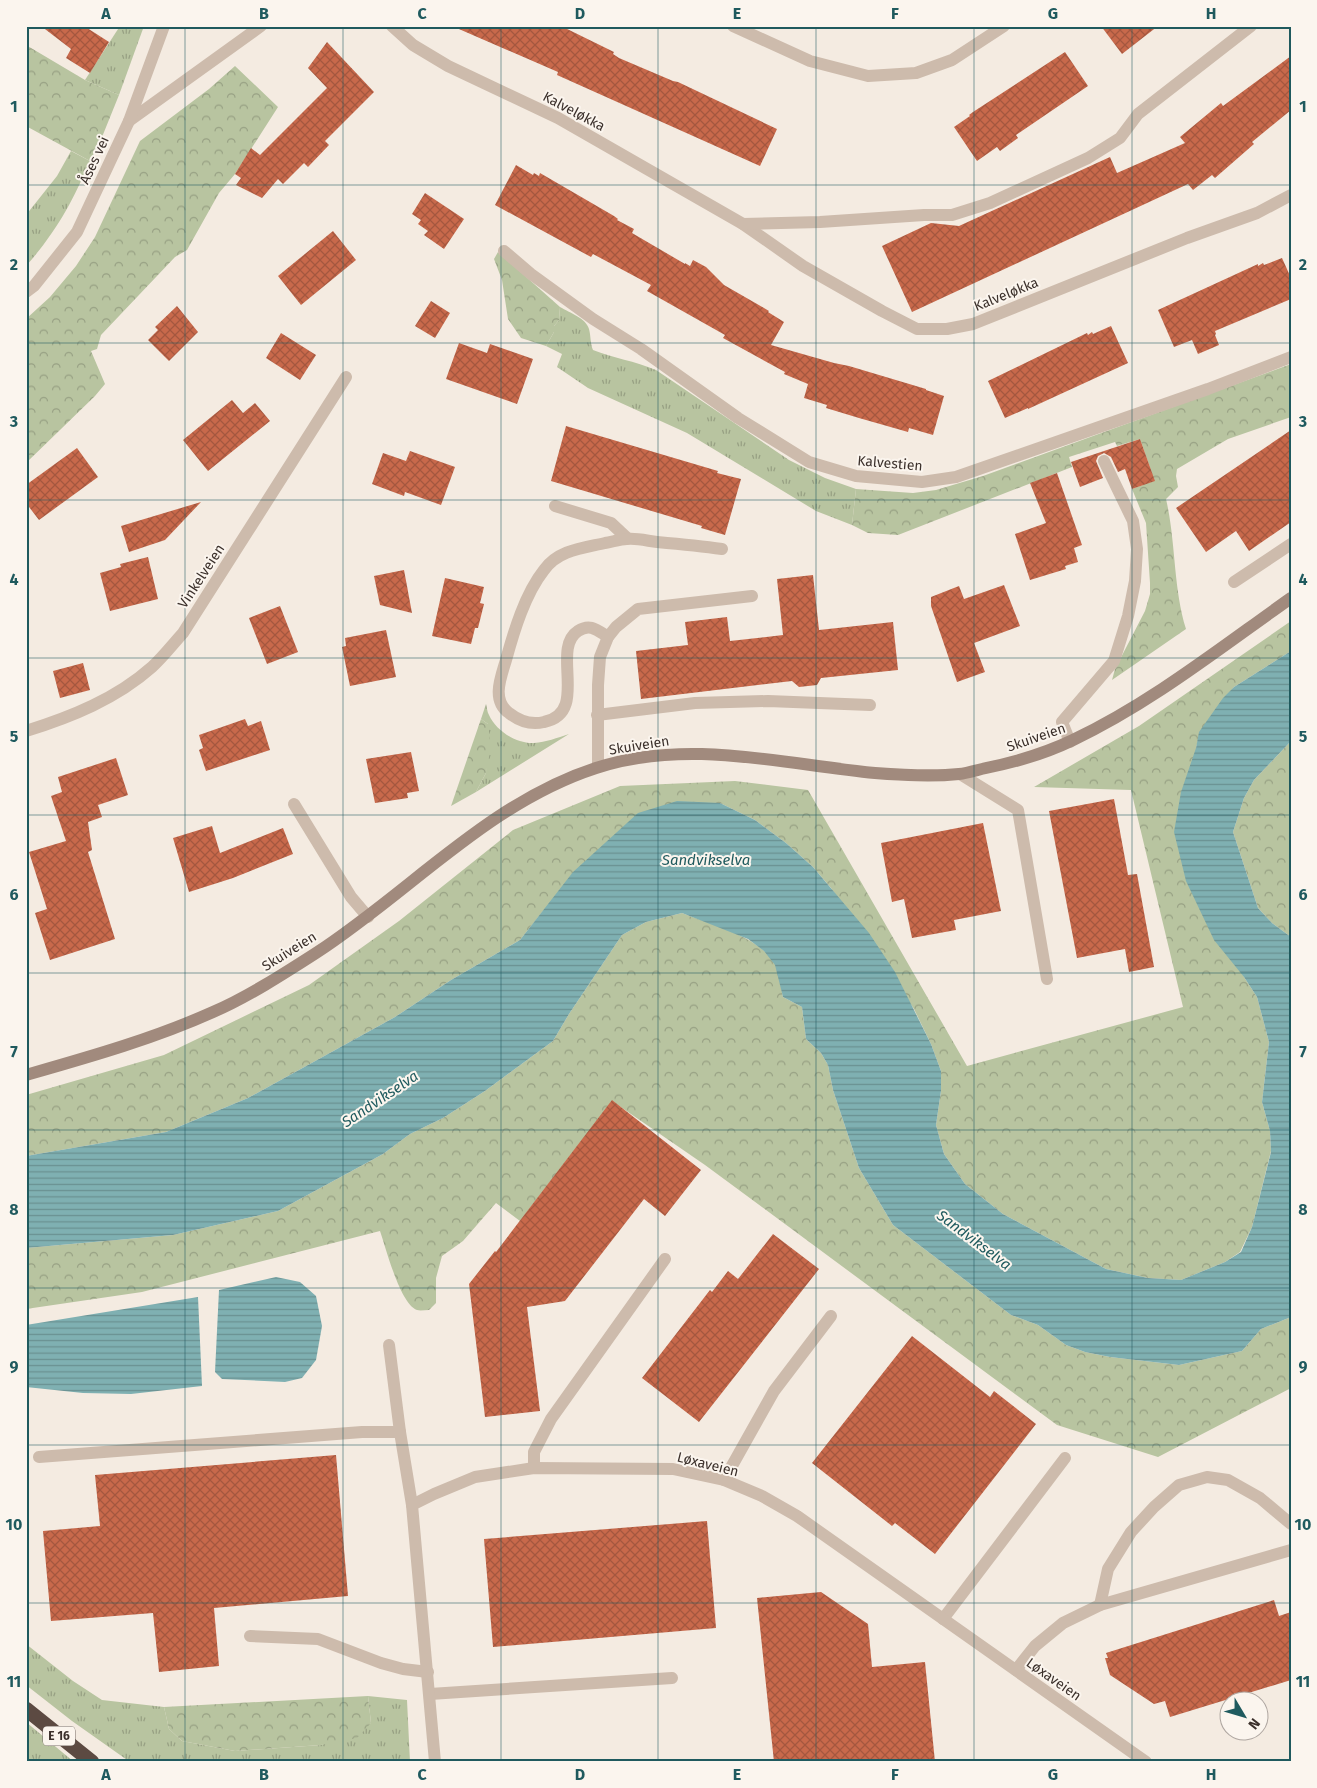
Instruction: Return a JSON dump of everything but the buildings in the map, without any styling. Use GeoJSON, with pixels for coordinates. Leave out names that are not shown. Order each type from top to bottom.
{"type":"FeatureCollection","features":[{"type":"Feature","properties":{"kind":"highway","name":"E 16"},"geometry":{"type":"LineString","coordinates":[[26,1709],[92,1762]]}},
{"type":"Feature","properties":{"kind":"main road","name":"Skuiveien"},"geometry":{"type":"LineString","coordinates":[[26,1075],[114,1049],[170,1030],[216,1011],[317,952],[368,917],[488,823],[524,800],[598,767],[646,756],[712,753],[876,773],[960,774],[1027,757],[1070,742],[1106,723],[1291,598]]}},
{"type":"Feature","properties":{"kind":"street","name":"Åses vei"},"geometry":{"type":"LineString","coordinates":[[26,292],[34,286],[77,232],[129,121],[164,26]]}},
{"type":"Feature","properties":{"kind":"street"},"geometry":{"type":"LineString","coordinates":[[129,121],[261,26]]}},
{"type":"Feature","properties":{"kind":"street","name":"Kalveløkka"},"geometry":{"type":"LineString","coordinates":[[392,26],[414,45],[448,66],[558,118],[743,224],[803,266],[882,311],[917,328],[947,329],[973,324],[1187,238],[1257,213],[1291,195]]}},
{"type":"Feature","properties":{"kind":"street"},"geometry":{"type":"LineString","coordinates":[[733,26],[810,62],[868,76],[916,72],[952,60],[1004,26]]}},
{"type":"Feature","properties":{"kind":"street"},"geometry":{"type":"LineString","coordinates":[[743,224],[952,215],[990,203],[1088,158],[1120,138],[1138,114],[1251,26]]}},
{"type":"Feature","properties":{"kind":"street","name":"Kalvestien"},"geometry":{"type":"LineString","coordinates":[[504,251],[531,274],[593,319],[738,418],[809,462],[856,476],[922,482],[956,477],[1208,389],[1291,357]]}},
{"type":"Feature","properties":{"kind":"street","name":"Vinkelveien"},"geometry":{"type":"LineString","coordinates":[[26,731],[69,717],[108,698],[152,667],[183,632],[346,377]]}},
{"type":"Feature","properties":{"kind":"street"},"geometry":{"type":"LineString","coordinates":[[1070,742],[1062,722],[1114,661],[1128,616],[1135,581],[1136,549],[1133,521],[1104,460]]}},
{"type":"Feature","properties":{"kind":"street"},"geometry":{"type":"LineString","coordinates":[[556,506],[611,523],[627,538]]}},
{"type":"Feature","properties":{"kind":"street"},"geometry":{"type":"LineString","coordinates":[[608,637],[593,627],[585,626],[573,634],[568,648],[567,698],[564,707],[556,717],[549,721],[532,723],[519,720],[501,705],[498,697],[499,683],[508,651],[529,594],[544,569],[554,560],[565,553],[627,538],[722,549]]}},
{"type":"Feature","properties":{"kind":"street"},"geometry":{"type":"LineString","coordinates":[[1234,582],[1291,544]]}},
{"type":"Feature","properties":{"kind":"street"},"geometry":{"type":"LineString","coordinates":[[598,767],[600,657],[608,637],[616,627],[638,609],[752,596]]}},
{"type":"Feature","properties":{"kind":"street"},"geometry":{"type":"LineString","coordinates":[[598,715],[695,703],[768,701],[870,705]]}},
{"type":"Feature","properties":{"kind":"street"},"geometry":{"type":"LineString","coordinates":[[960,774],[1018,810],[1047,979]]}},
{"type":"Feature","properties":{"kind":"street"},"geometry":{"type":"LineString","coordinates":[[294,804],[351,897],[368,917]]}},
{"type":"Feature","properties":{"kind":"street"},"geometry":{"type":"LineString","coordinates":[[534,1468],[534,1452],[551,1419],[665,1259]]}},
{"type":"Feature","properties":{"kind":"street"},"geometry":{"type":"LineString","coordinates":[[724,1480],[774,1391],[831,1316]]}},
{"type":"Feature","properties":{"kind":"street"},"geometry":{"type":"LineString","coordinates":[[389,1345],[412,1505],[435,1762]]}},
{"type":"Feature","properties":{"kind":"street"},"geometry":{"type":"LineString","coordinates":[[39,1457],[362,1432],[400,1432]]}},
{"type":"Feature","properties":{"kind":"street"},"geometry":{"type":"LineString","coordinates":[[943,1619],[1065,1458]]}},
{"type":"Feature","properties":{"kind":"street","name":"Løxaveien"},"geometry":{"type":"LineString","coordinates":[[412,1505],[475,1477],[534,1468],[673,1469],[724,1480],[762,1496],[797,1516],[1146,1762]]}},
{"type":"Feature","properties":{"kind":"street"},"geometry":{"type":"LineString","coordinates":[[1100,1605],[1108,1569],[1131,1532],[1154,1507],[1179,1485],[1207,1477],[1228,1480],[1260,1498],[1291,1524]]}},
{"type":"Feature","properties":{"kind":"street"},"geometry":{"type":"LineString","coordinates":[[1016,1670],[1035,1646],[1063,1623],[1100,1605],[1291,1550]]}},
{"type":"Feature","properties":{"kind":"street"},"geometry":{"type":"LineString","coordinates":[[250,1636],[318,1639],[381,1663],[403,1669],[428,1672]]}},
{"type":"Feature","properties":{"kind":"street"},"geometry":{"type":"LineString","coordinates":[[430,1694],[672,1678]]}},
{"type":"Feature","properties":{"kind":"green space"},"geometry":{"type":"Polygon","coordinates":[[[120,26],[144,26],[119,95],[85,80],[120,26]]]}},
{"type":"Feature","properties":{"kind":"green space"},"geometry":{"type":"Polygon","coordinates":[[[26,45],[85,80],[119,95],[100,142],[90,161],[26,126],[26,45]]]}},
{"type":"Feature","properties":{"kind":"green space"},"geometry":{"type":"Polygon","coordinates":[[[235,66],[278,107],[235,174],[219,193],[187,250],[175,257],[101,335],[97,349],[91,351],[105,384],[26,463],[26,319],[50,297],[76,266],[95,237],[140,141],[209,89],[235,66]]]}},
{"type":"Feature","properties":{"kind":"green space"},"geometry":{"type":"Polygon","coordinates":[[[71,151],[90,161],[77,190],[62,216],[46,241],[26,266],[26,215],[57,176],[71,151]]]}},
{"type":"Feature","properties":{"kind":"green space"},"geometry":{"type":"Polygon","coordinates":[[[498,252],[560,307],[559,320],[554,326],[554,332],[546,346],[521,338],[508,319],[502,280],[494,259],[498,252]]]}},
{"type":"Feature","properties":{"kind":"green space"},"geometry":{"type":"Polygon","coordinates":[[[560,307],[585,322],[590,332],[593,350],[656,370],[789,460],[825,478],[856,489],[852,525],[816,511],[687,433],[588,388],[557,367],[562,354],[546,346],[554,332],[554,326],[559,320],[560,307]]]}},
{"type":"Feature","properties":{"kind":"green space"},"geometry":{"type":"Polygon","coordinates":[[[1291,364],[1291,417],[1228,439],[1177,469],[1178,487],[1166,499],[1172,532],[1179,597],[1186,629],[1112,680],[1115,669],[1145,611],[1150,594],[1146,523],[1132,489],[1143,485],[1141,477],[1152,473],[1140,439],[1117,446],[1115,442],[1069,457],[1072,467],[898,535],[868,533],[852,525],[856,489],[913,493],[936,490],[983,476],[1291,364]]]}},
{"type":"Feature","properties":{"kind":"green space"},"geometry":{"type":"Polygon","coordinates":[[[1291,621],[1291,651],[1234,687],[1200,732],[1196,748],[1244,977],[1257,997],[1269,1042],[1262,1102],[1270,1131],[1271,1151],[1252,1227],[1240,1252],[1225,1262],[1181,1280],[1148,1278],[1106,1269],[1003,1214],[965,1184],[944,1154],[936,1125],[941,1091],[941,1071],[931,1044],[914,1009],[831,888],[813,867],[786,843],[755,820],[720,803],[543,911],[520,940],[451,980],[395,1017],[248,1098],[166,1132],[26,1156],[26,1095],[164,1055],[309,985],[399,921],[513,830],[620,786],[735,781],[808,790],[967,1066],[1183,1007],[1131,790],[1034,787],[1139,726],[1291,621]]]}},
{"type":"Feature","properties":{"kind":"green space"},"geometry":{"type":"Polygon","coordinates":[[[486,704],[492,721],[514,739],[534,743],[552,740],[569,734],[476,792],[486,773],[488,724],[481,719],[486,704]]]}},
{"type":"Feature","properties":{"kind":"green space"},"geometry":{"type":"Polygon","coordinates":[[[481,719],[488,724],[491,747],[486,773],[476,792],[451,806],[481,719]]]}},
{"type":"Feature","properties":{"kind":"green space"},"geometry":{"type":"Polygon","coordinates":[[[1291,741],[1291,937],[1272,923],[1258,908],[1233,832],[1244,798],[1254,780],[1291,741]]]}},
{"type":"Feature","properties":{"kind":"green space"},"geometry":{"type":"Polygon","coordinates":[[[682,913],[747,939],[769,956],[776,966],[783,997],[802,1007],[806,1039],[821,1053],[828,1065],[833,1090],[859,1168],[893,1225],[1011,1315],[1038,1325],[1066,1345],[1085,1352],[1110,1357],[1179,1365],[1242,1351],[1261,1329],[1291,1317],[1291,1388],[1158,1457],[1057,1425],[705,1165],[612,1101],[520,1221],[496,1203],[463,1241],[442,1256],[436,1278],[436,1303],[429,1310],[417,1310],[405,1298],[394,1275],[380,1231],[142,1292],[26,1309],[26,1248],[173,1235],[278,1211],[383,1154],[410,1134],[443,1118],[485,1091],[553,1041],[622,935],[646,922],[682,913]]]}},
{"type":"Feature","properties":{"kind":"green space"},"geometry":{"type":"Polygon","coordinates":[[[26,1644],[73,1681],[102,1700],[164,1707],[169,1729],[182,1741],[235,1751],[321,1745],[371,1723],[368,1696],[407,1700],[410,1762],[130,1762],[72,1721],[26,1685],[26,1644]]]}},
{"type":"Feature","properties":{"kind":"green space"},"geometry":{"type":"Polygon","coordinates":[[[368,1696],[371,1723],[357,1738],[321,1745],[235,1751],[182,1741],[169,1729],[164,1707],[368,1696]]]}},
{"type":"Feature","properties":{"kind":"green space"},"geometry":{"type":"Polygon","coordinates":[[[26,1722],[74,1762],[26,1762],[26,1722]]]}},
{"type":"Feature","properties":{"kind":"water","name":"Sandvikselva"},"geometry":{"type":"Polygon","coordinates":[[[1291,651],[1291,741],[1254,780],[1244,798],[1233,832],[1258,908],[1272,923],[1291,937],[1291,1317],[1261,1329],[1242,1351],[1179,1365],[1110,1357],[1085,1352],[1066,1345],[1038,1325],[1011,1315],[893,1225],[859,1168],[833,1090],[828,1065],[821,1053],[806,1039],[802,1007],[783,997],[775,965],[764,951],[748,939],[682,913],[646,922],[622,935],[553,1041],[485,1091],[443,1118],[410,1134],[383,1154],[278,1211],[173,1235],[26,1248],[26,1156],[166,1132],[248,1098],[395,1017],[451,980],[520,940],[573,872],[638,813],[677,801],[720,803],[755,820],[786,843],[813,867],[869,933],[895,972],[931,1044],[941,1071],[941,1091],[936,1125],[944,1154],[965,1184],[1003,1214],[1106,1269],[1148,1278],[1181,1280],[1225,1262],[1241,1252],[1252,1227],[1271,1152],[1270,1131],[1262,1102],[1269,1042],[1257,997],[1244,977],[1214,940],[1186,881],[1174,832],[1181,792],[1196,748],[1199,732],[1223,698],[1234,687],[1291,651]]]}},
{"type":"Feature","properties":{"kind":"water"},"geometry":{"type":"Polygon","coordinates":[[[276,1277],[300,1282],[316,1296],[322,1326],[316,1360],[302,1378],[285,1382],[222,1379],[215,1372],[219,1290],[276,1277]]]}},
{"type":"Feature","properties":{"kind":"water"},"geometry":{"type":"Polygon","coordinates":[[[198,1297],[202,1386],[131,1394],[83,1393],[26,1387],[26,1325],[198,1297]]]}}]}
